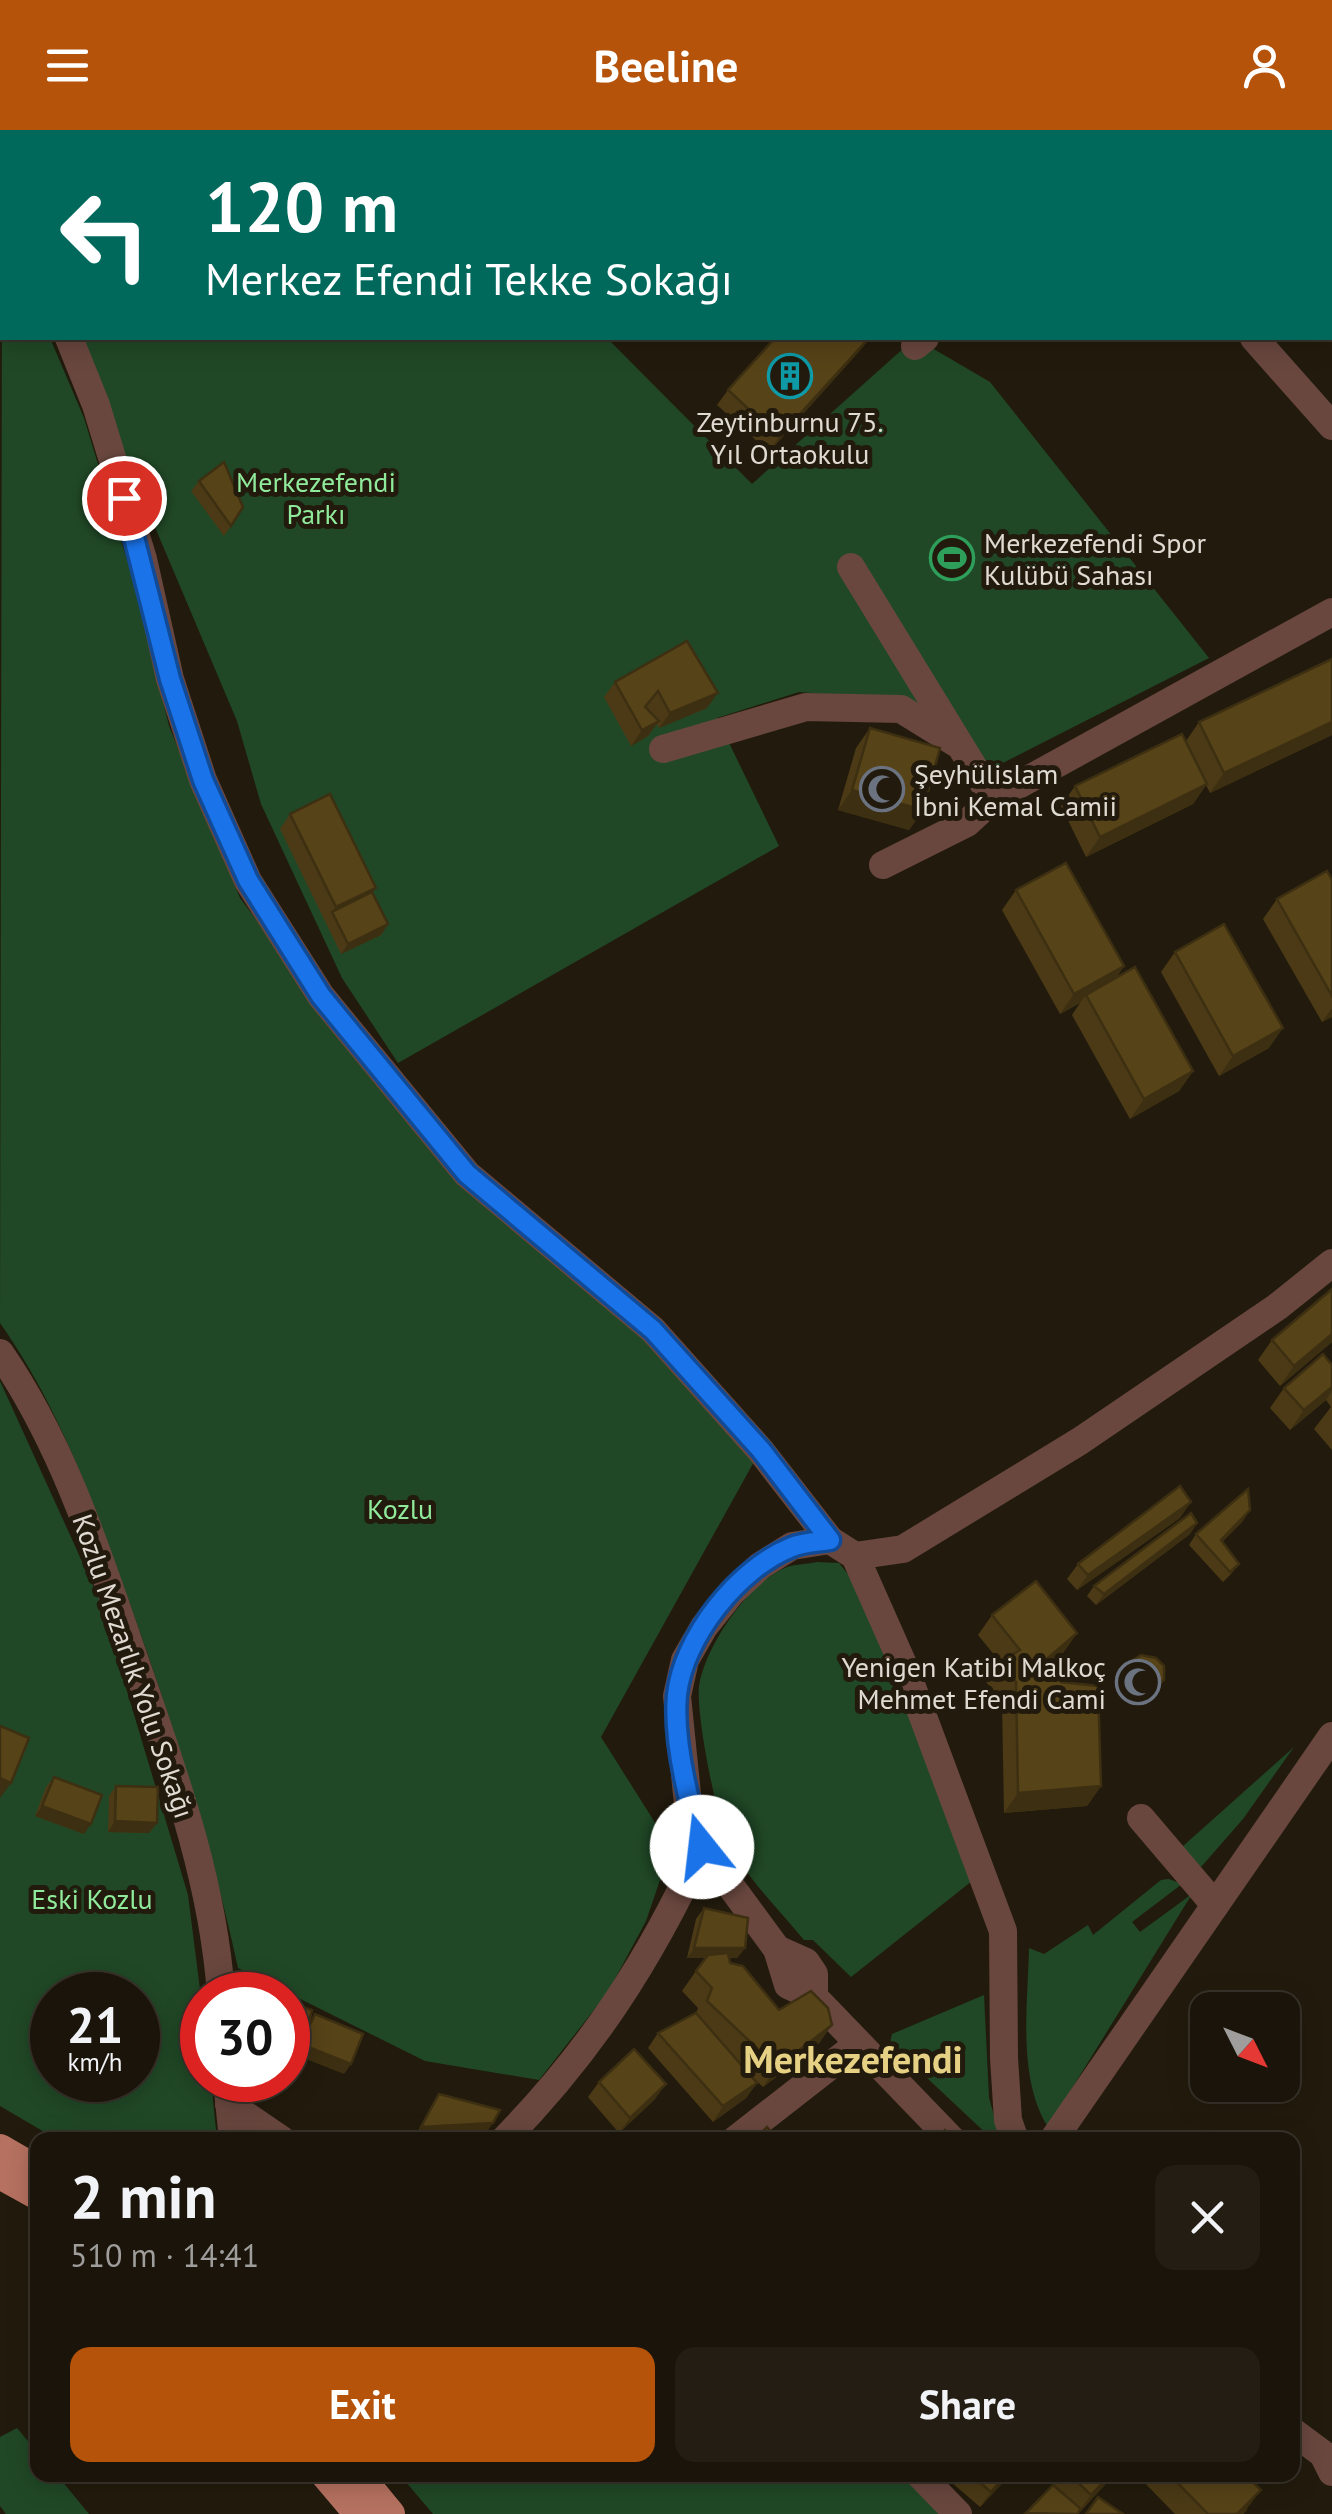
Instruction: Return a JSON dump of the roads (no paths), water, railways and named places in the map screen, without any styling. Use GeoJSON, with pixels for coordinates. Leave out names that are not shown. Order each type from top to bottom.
{"type":"FeatureCollection","features":[{"type":"Feature","properties":{"kind":"main road"},"geometry":{"type":"LineString","coordinates":[[0,2149],[30,2166]]}},
{"type":"Feature","properties":{"kind":"main road"},"geometry":{"type":"LineString","coordinates":[[0,2174],[30,2191]]}},
{"type":"Feature","properties":{"kind":"main road"},"geometry":{"type":"LineString","coordinates":[[358,2494],[390,2514]]}},
{"type":"Feature","properties":{"kind":"street"},"geometry":{"type":"LineString","coordinates":[[70,340],[96,405],[143,559],[170,679],[203,780],[248,880],[321,996],[467,1174],[653,1330],[761,1450],[830,1540],[855,1556],[913,1689],[992,1891],[1003,1931],[1004,2058],[1012,2132]]}},
{"type":"Feature","properties":{"kind":"street"},"geometry":{"type":"LineString","coordinates":[[1256,340],[1332,426]]}},
{"type":"Feature","properties":{"kind":"street"},"geometry":{"type":"LineString","coordinates":[[852,567],[993,800]]}},
{"type":"Feature","properties":{"kind":"street"},"geometry":{"type":"LineString","coordinates":[[883,865],[967,823],[993,800],[1332,612]]}},
{"type":"Feature","properties":{"kind":"street"},"geometry":{"type":"LineString","coordinates":[[662,748],[806,707],[902,710],[956,743]]}},
{"type":"Feature","properties":{"kind":"street"},"geometry":{"type":"LineString","coordinates":[[855,1556],[904,1548],[1080,1441],[1277,1307],[1332,1263]]}},
{"type":"Feature","properties":{"kind":"street","name":"Kozlu Mezarlık Yolu Sokağı"},"geometry":{"type":"LineString","coordinates":[[0,1352],[82,1509],[180,1793],[217,1929],[220,1972]]}},
{"type":"Feature","properties":{"kind":"street"},"geometry":{"type":"LineString","coordinates":[[830,1540],[792,1546],[760,1566],[704,1627],[685,1660],[677,1696],[688,1804],[702,1847],[777,1949],[788,1985],[814,1996],[944,2132]]}},
{"type":"Feature","properties":{"kind":"street"},"geometry":{"type":"LineString","coordinates":[[1058,2132],[1332,1736]]}},
{"type":"Feature","properties":{"kind":"street"},"geometry":{"type":"LineString","coordinates":[[1141,1818],[1216,1904]]}},
{"type":"Feature","properties":{"kind":"street"},"geometry":{"type":"LineString","coordinates":[[511,2132],[590,2044],[630,1988],[702,1847]]}},
{"type":"Feature","properties":{"kind":"street"},"geometry":{"type":"LineString","coordinates":[[766,2130],[858,2044]]}},
{"type":"Feature","properties":{"kind":"street"},"geometry":{"type":"LineString","coordinates":[[229,2102],[232,2132]]}},
{"type":"Feature","properties":{"kind":"street"},"geometry":{"type":"LineString","coordinates":[[239,2102],[273,2132]]}},
{"type":"Feature","properties":{"kind":"street"},"geometry":{"type":"LineString","coordinates":[[1300,2436],[1323,2454],[1332,2472]]}},
{"type":"Feature","properties":{"kind":"street"},"geometry":{"type":"LineString","coordinates":[[932,2482],[958,2514]]}},
{"type":"Feature","properties":{"kind":"place","name":"Zeytinburnu 75. Yıl Ortaokulu"},"geometry":{"type":"Point","coordinates":[790,376]}},
{"type":"Feature","properties":{"kind":"place","name":"Merkezefendi Spor Kulübü Sahası"},"geometry":{"type":"Point","coordinates":[952,558]}},
{"type":"Feature","properties":{"kind":"place","name":"Şeyhülislam İbni Kemal Camii"},"geometry":{"type":"Point","coordinates":[882,789]}},
{"type":"Feature","properties":{"kind":"place","name":"Yenigen Katibi Malkoç Mehmet Efendi Cami"},"geometry":{"type":"Point","coordinates":[1138,1682]}},
{"type":"Feature","properties":{"kind":"district","name":"Merkezefendi"},"geometry":{"type":"Point","coordinates":[853,2058]}},
{"type":"Feature","properties":{"kind":"park label","name":"Merkezefendi Parkı"},"geometry":{"type":"Point","coordinates":[316,497]}},
{"type":"Feature","properties":{"kind":"park label","name":"Kozlu"},"geometry":{"type":"Point","coordinates":[400,1508]}},
{"type":"Feature","properties":{"kind":"park label","name":"Eski Kozlu"},"geometry":{"type":"Point","coordinates":[92,1898]}}]}
